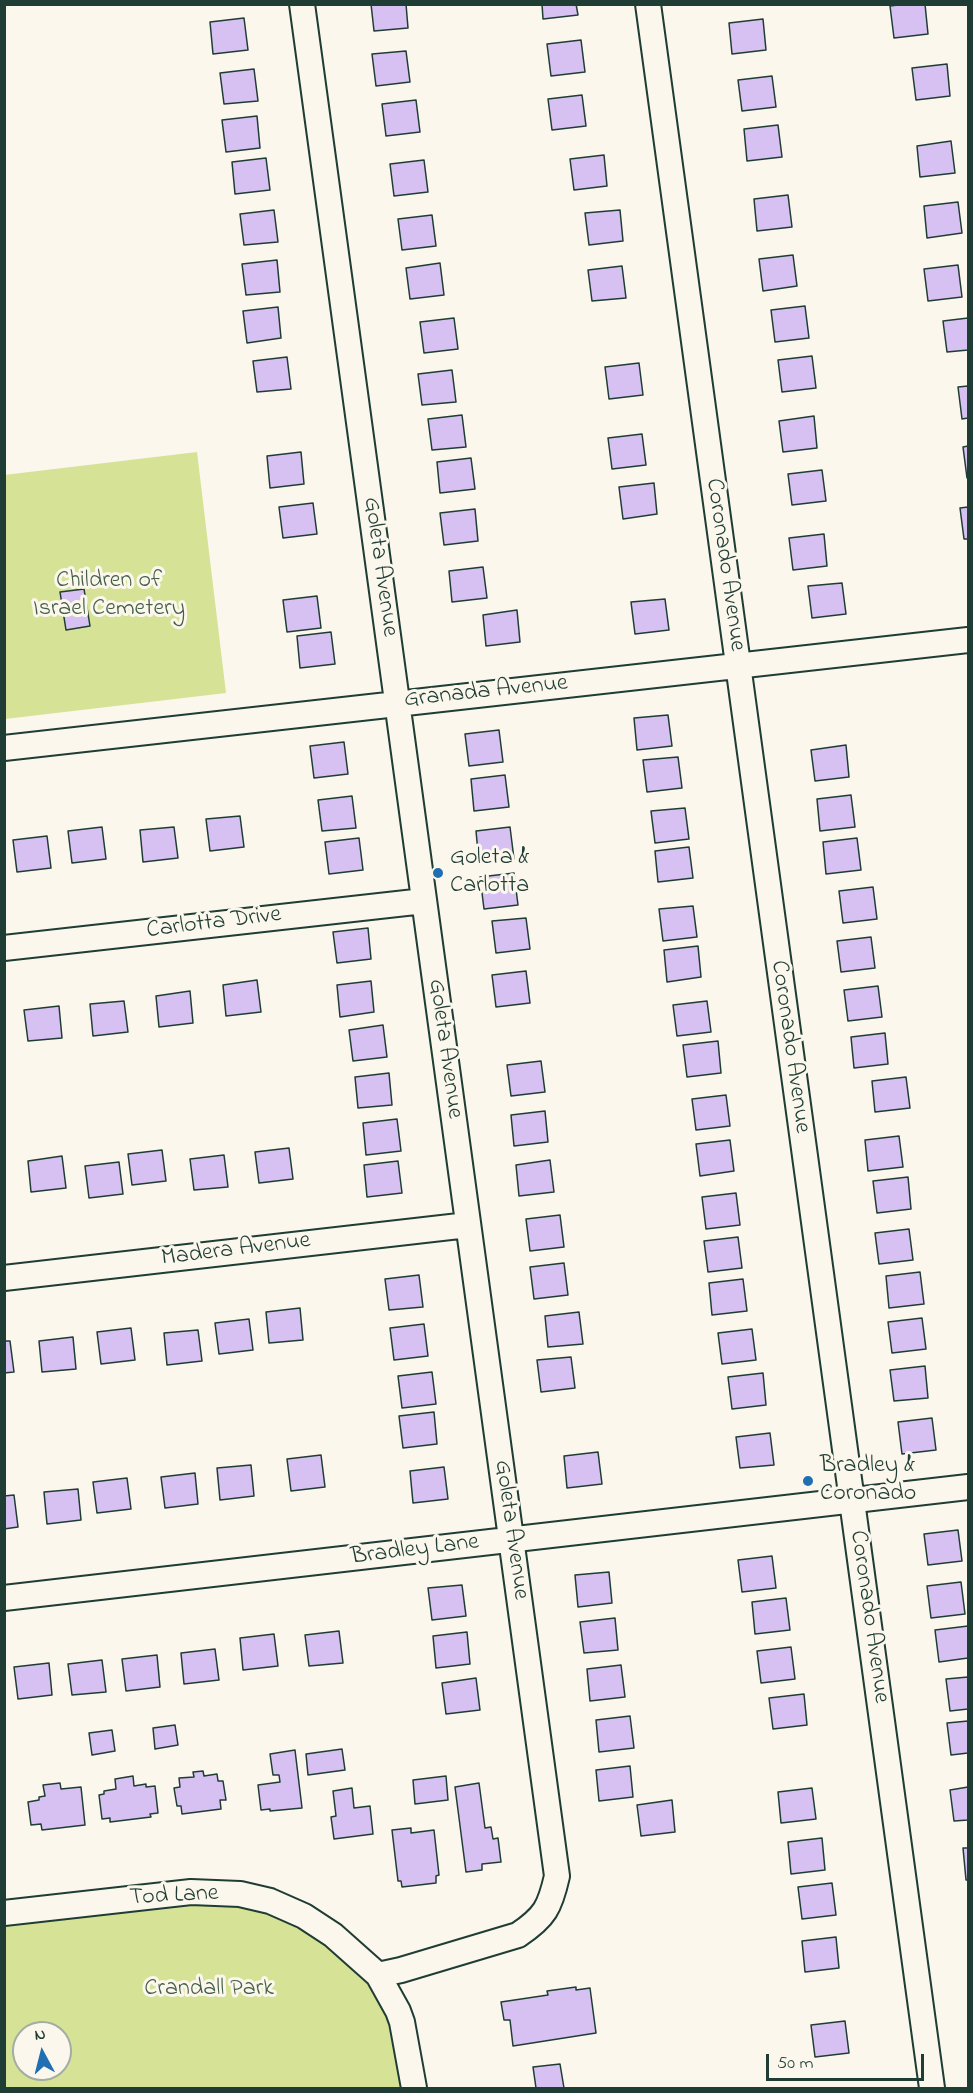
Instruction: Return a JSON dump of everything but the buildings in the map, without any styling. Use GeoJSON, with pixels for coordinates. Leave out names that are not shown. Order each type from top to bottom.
{"type":"FeatureCollection","features":[{"type":"Feature","properties":{"kind":"street","name":"Goleta Avenue"},"geometry":{"type":"LineString","coordinates":[[302,4],[557,1876],[552,1900],[544,1913],[533,1925],[518,1935],[378,1975]]}},
{"type":"Feature","properties":{"kind":"street","name":"Coronado Avenue"},"geometry":{"type":"LineString","coordinates":[[648,4],[932,2088]]}},
{"type":"Feature","properties":{"kind":"street","name":"Granada Avenue"},"geometry":{"type":"LineString","coordinates":[[4,748],[969,640]]}},
{"type":"Feature","properties":{"kind":"street","name":"Carlotta Drive"},"geometry":{"type":"LineString","coordinates":[[4,948],[424,900]]}},
{"type":"Feature","properties":{"kind":"street","name":"Madera Avenue"},"geometry":{"type":"LineString","coordinates":[[4,1278],[468,1225]]}},
{"type":"Feature","properties":{"kind":"street","name":"Bradley Lane"},"geometry":{"type":"LineString","coordinates":[[4,1598],[969,1487]]}},
{"type":"Feature","properties":{"kind":"street","name":"Tod Lane"},"geometry":{"type":"LineString","coordinates":[[4,1913],[191,1892],[240,1894],[270,1901],[304,1916],[333,1935],[378,1975],[402,2022],[414,2088]]}},
{"type":"Feature","properties":{"kind":"green space","name":"Children of Israel Cemetery"},"geometry":{"type":"Polygon","coordinates":[[[197,452],[226,693],[5,719],[4,475],[197,452]]]}},
{"type":"Feature","properties":{"kind":"green space","name":"Crandall Park"},"geometry":{"type":"Polygon","coordinates":[[[191,1892],[270,1901],[378,1975],[414,2088],[5,2088],[4,1913],[191,1892]]]}},
{"type":"Feature","properties":{"kind":"place","name":"Goleta & Carlotta"},"geometry":{"type":"Point","coordinates":[438,873]}},
{"type":"Feature","properties":{"kind":"place","name":"Bradley & Coronado"},"geometry":{"type":"Point","coordinates":[808,1481]}}]}
